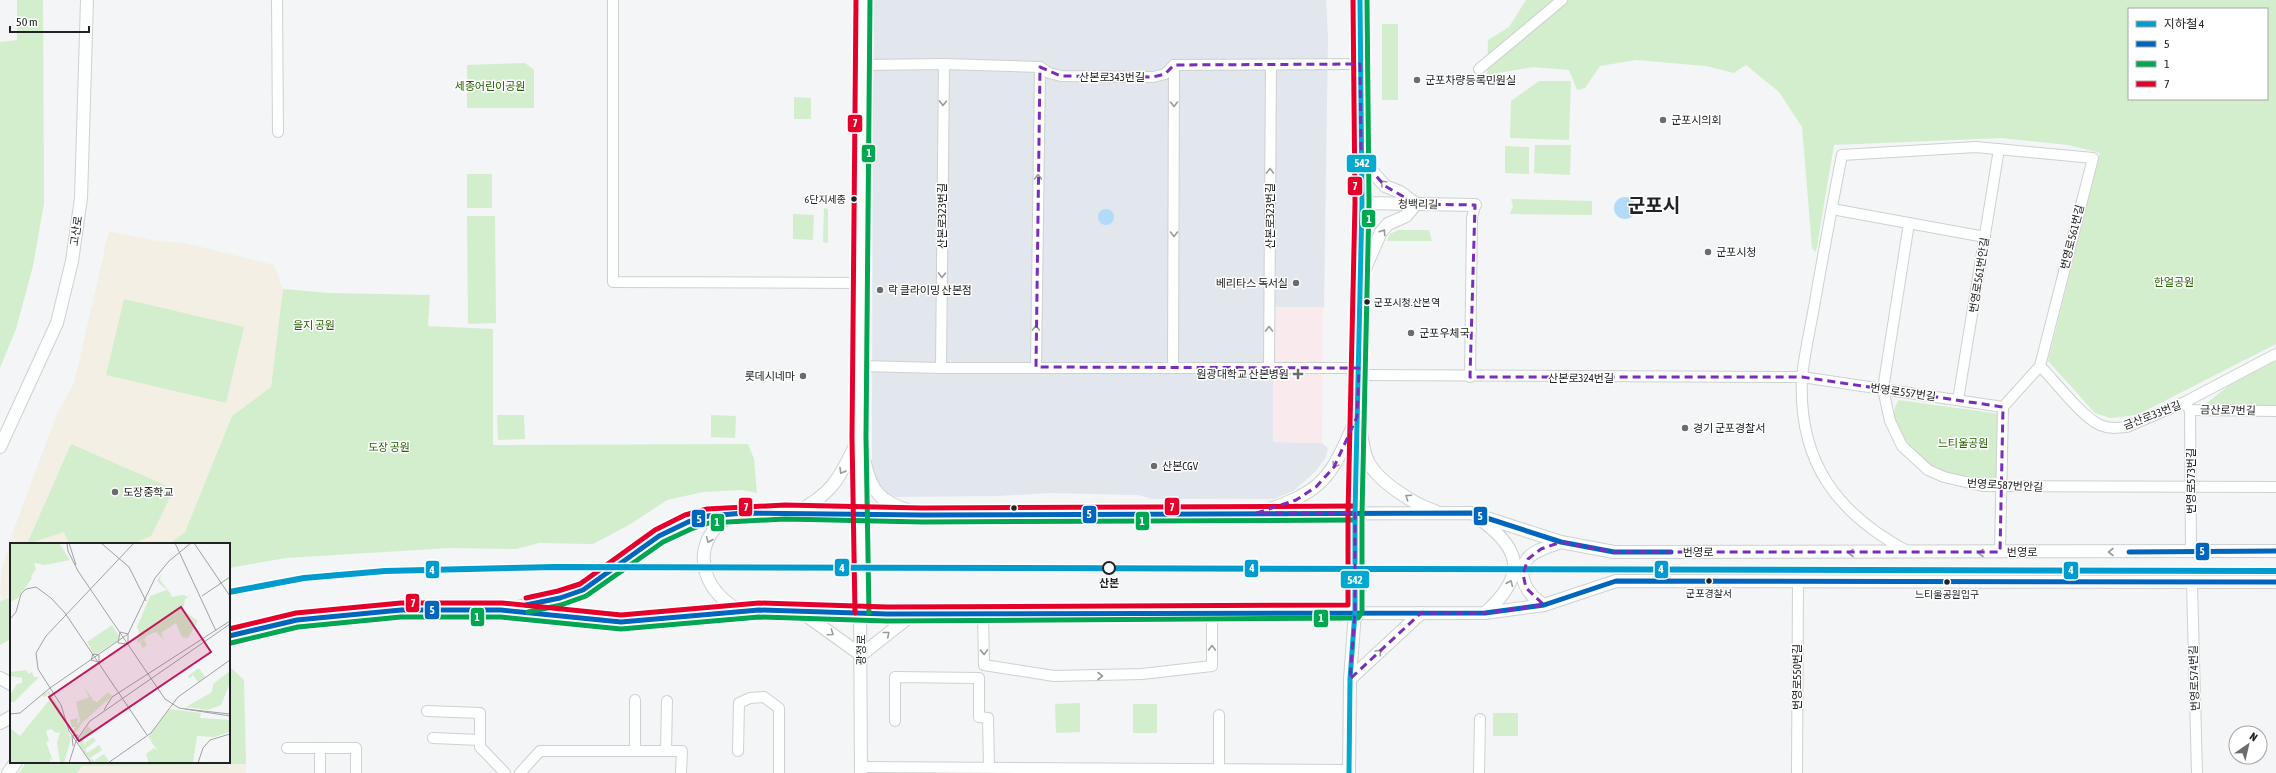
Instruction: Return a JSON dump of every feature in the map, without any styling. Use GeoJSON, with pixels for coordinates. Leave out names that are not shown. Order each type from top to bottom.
{"type":"FeatureCollection","features":[{"type":"Feature","properties":{"kind":"street","name":"고산로"},"geometry":{"type":"LineString","coordinates":[[0,448],[57,323],[72,261],[81,198],[87,0]]}},
{"type":"Feature","properties":{"kind":"street"},"geometry":{"type":"LineString","coordinates":[[277,0],[278,132]]}},
{"type":"Feature","properties":{"kind":"street"},"geometry":{"type":"LineString","coordinates":[[613,0],[613,282],[861,284]]}},
{"type":"Feature","properties":{"kind":"street","name":"광정로"},"geometry":{"type":"LineString","coordinates":[[861,770],[862,613],[860,437],[863,0]]}},
{"type":"Feature","properties":{"kind":"street"},"geometry":{"type":"LineString","coordinates":[[861,770],[989,767],[1048,771],[1219,769],[1349,772],[1350,679],[1355,612],[1355,513],[1362,204],[1360,64],[1361,3],[1352,0]]}},
{"type":"Feature","properties":{"kind":"street"},"geometry":{"type":"LineString","coordinates":[[1479,69],[1562,0]]}},
{"type":"Feature","properties":{"kind":"street","name":"산본로343번길"},"geometry":{"type":"LineString","coordinates":[[862,65],[944,64],[1040,67],[1050,73],[1061,76],[1153,77],[1165,74],[1174,65]]}},
{"type":"Feature","properties":{"kind":"street","name":"산본로323번길"},"geometry":{"type":"LineString","coordinates":[[941,368],[944,64]]}},
{"type":"Feature","properties":{"kind":"street"},"geometry":{"type":"LineString","coordinates":[[1173,367],[1174,65],[1360,64]]}},
{"type":"Feature","properties":{"kind":"street","name":"산본로323번길"},"geometry":{"type":"LineString","coordinates":[[1268,368],[1271,65]]}},
{"type":"Feature","properties":{"kind":"street"},"geometry":{"type":"LineString","coordinates":[[1036,367],[1040,67]]}},
{"type":"Feature","properties":{"kind":"street","name":"번영로561번길"},"geometry":{"type":"LineString","coordinates":[[1832,210],[1842,155],[1976,147],[2093,158],[2040,366],[2003,407]]}},
{"type":"Feature","properties":{"kind":"street"},"geometry":{"type":"LineString","coordinates":[[1360,280],[1381,232],[1388,224],[1406,216],[1416,204],[1400,192],[1385,186],[1371,170],[1361,148]]}},
{"type":"Feature","properties":{"kind":"street","name":"번영로561번안길"},"geometry":{"type":"LineString","coordinates":[[1958,400],[1999,149]]}},
{"type":"Feature","properties":{"kind":"street","name":"청백리길"},"geometry":{"type":"LineString","coordinates":[[1362,204],[1475,205]]}},
{"type":"Feature","properties":{"kind":"street"},"geometry":{"type":"LineString","coordinates":[[1470,377],[1472,218],[1475,205]]}},
{"type":"Feature","properties":{"kind":"street"},"geometry":{"type":"LineString","coordinates":[[1911,553],[1875,533],[1845,507],[1821,472],[1807,436],[1804,419],[1802,377],[1832,210],[1985,237]]}},
{"type":"Feature","properties":{"kind":"street","name":"번영로587번안길"},"geometry":{"type":"LineString","coordinates":[[1909,223],[1883,389],[1894,433],[1902,446],[1913,458],[1928,470],[1963,483],[2002,487],[2276,487]]}},
{"type":"Feature","properties":{"kind":"street","name":"금산로33번길"},"geometry":{"type":"LineString","coordinates":[[2040,366],[2090,419],[2107,428],[2127,427],[2187,406],[2276,354]]}},
{"type":"Feature","properties":{"kind":"street"},"geometry":{"type":"LineString","coordinates":[[861,366],[941,368],[1268,368],[1359,372]]}},
{"type":"Feature","properties":{"kind":"street","name":"산본로324번길"},"geometry":{"type":"LineString","coordinates":[[1359,372],[1470,377],[1802,377]]}},
{"type":"Feature","properties":{"kind":"street","name":"번영로557번길"},"geometry":{"type":"LineString","coordinates":[[1802,377],[2003,407]]}},
{"type":"Feature","properties":{"kind":"street","name":"금산로7번길"},"geometry":{"type":"LineString","coordinates":[[2187,406],[2276,411]]}},
{"type":"Feature","properties":{"kind":"street","name":"번영로573번길"},"geometry":{"type":"LineString","coordinates":[[2187,406],[2191,487],[2191,552]]}},
{"type":"Feature","properties":{"kind":"street"},"geometry":{"type":"LineString","coordinates":[[2000,552],[2003,407]]}},
{"type":"Feature","properties":{"kind":"street"},"geometry":{"type":"LineString","coordinates":[[1257,513],[1296,500],[1316,487],[1334,467],[1357,417]]}},
{"type":"Feature","properties":{"kind":"street"},"geometry":{"type":"LineString","coordinates":[[1357,417],[1368,461],[1378,474],[1409,498],[1425,508],[1443,514]]}},
{"type":"Feature","properties":{"kind":"street"},"geometry":{"type":"LineString","coordinates":[[796,513],[818,501],[832,488],[860,437]]}},
{"type":"Feature","properties":{"kind":"street"},"geometry":{"type":"LineString","coordinates":[[860,437],[868,476],[875,492],[892,506],[922,515]]}},
{"type":"Feature","properties":{"kind":"street","name":"번영로"},"geometry":{"type":"LineString","coordinates":[[501,610],[560,598],[583,590],[659,536],[702,518],[736,514],[796,513],[922,515],[1471,513],[1562,542],[1614,552],[1911,553],[2276,551]]}},
{"type":"Feature","properties":{"kind":"street"},"geometry":{"type":"LineString","coordinates":[[1471,513],[1495,530],[1511,550],[1515,567],[1510,585],[1500,599],[1485,613]]}},
{"type":"Feature","properties":{"kind":"street"},"geometry":{"type":"LineString","coordinates":[[736,514],[718,525],[711,536],[704,559],[706,575],[712,588],[730,606],[741,611]]}},
{"type":"Feature","properties":{"kind":"street"},"geometry":{"type":"LineString","coordinates":[[1544,605],[1534,599],[1526,588],[1523,574],[1528,559],[1541,549],[1562,542]]}},
{"type":"Feature","properties":{"kind":"street","name":"번영로"},"geometry":{"type":"LineString","coordinates":[[230,636],[297,620],[401,610],[501,610],[621,622],[741,611],[913,614],[1212,612],[1485,613],[1544,605],[1616,581],[2276,582]]}},
{"type":"Feature","properties":{"kind":"street","name":"번영로550번길"},"geometry":{"type":"LineString","coordinates":[[1797,773],[1798,582]]}},
{"type":"Feature","properties":{"kind":"street","name":"번영로574번길"},"geometry":{"type":"LineString","coordinates":[[2192,583],[2197,773]]}},
{"type":"Feature","properties":{"kind":"street"},"geometry":{"type":"LineString","coordinates":[[800,611],[861,655],[913,614]]}},
{"type":"Feature","properties":{"kind":"street"},"geometry":{"type":"LineString","coordinates":[[984,613],[984,665],[1062,676],[1142,674],[1212,666],[1212,612]]}},
{"type":"Feature","properties":{"kind":"street"},"geometry":{"type":"LineString","coordinates":[[1350,679],[1421,613]]}},
{"type":"Feature","properties":{"kind":"street"},"geometry":{"type":"LineString","coordinates":[[895,721],[895,676],[979,678],[979,717],[988,718],[989,767]]}},
{"type":"Feature","properties":{"kind":"street"},"geometry":{"type":"LineString","coordinates":[[0,678],[10,683]]}},
{"type":"Feature","properties":{"kind":"street"},"geometry":{"type":"LineString","coordinates":[[738,751],[739,703],[750,698],[764,697],[779,708],[779,773]]}},
{"type":"Feature","properties":{"kind":"street"},"geometry":{"type":"LineString","coordinates":[[635,700],[635,751]]}},
{"type":"Feature","properties":{"kind":"street"},"geometry":{"type":"LineString","coordinates":[[666,751],[667,701]]}},
{"type":"Feature","properties":{"kind":"street"},"geometry":{"type":"LineString","coordinates":[[428,711],[480,713],[480,747],[505,773]]}},
{"type":"Feature","properties":{"kind":"street"},"geometry":{"type":"LineString","coordinates":[[1219,715],[1219,769]]}},
{"type":"Feature","properties":{"kind":"street"},"geometry":{"type":"LineString","coordinates":[[0,723],[10,718]]}},
{"type":"Feature","properties":{"kind":"street"},"geometry":{"type":"LineString","coordinates":[[1479,773],[1480,719]]}},
{"type":"Feature","properties":{"kind":"street"},"geometry":{"type":"LineString","coordinates":[[433,738],[480,740]]}},
{"type":"Feature","properties":{"kind":"street"},"geometry":{"type":"LineString","coordinates":[[287,748],[356,748],[356,773]]}},
{"type":"Feature","properties":{"kind":"street"},"geometry":{"type":"LineString","coordinates":[[320,748],[320,773]]}},
{"type":"Feature","properties":{"kind":"street"},"geometry":{"type":"LineString","coordinates":[[520,773],[540,751],[682,752],[681,773]]}},
{"type":"Feature","properties":{"kind":"street"},"geometry":{"type":"LineString","coordinates":[[8,773],[15,763]]}},
{"type":"Feature","properties":{"kind":"highlighted area"},"geometry":{"type":"Polygon","coordinates":[[[1360,64],[1361,148],[1371,170],[1385,186],[1416,204],[1475,205],[1470,377],[1802,377],[2003,407],[2000,552],[1614,552],[1561,542],[1541,549],[1528,559],[1523,574],[1526,588],[1544,605],[1485,613],[1421,613],[1350,679],[1355,612],[1355,513],[1257,513],[1296,500],[1316,487],[1334,467],[1357,417],[1359,368],[1036,367],[1040,67],[1061,76],[1153,77],[1165,74],[1174,65],[1360,64]]]}},
{"type":"Feature","properties":{"kind":"shaded area"},"geometry":{"type":"Polygon","coordinates":[[[873,0],[1326,0],[1328,37],[1324,308],[1274,307],[1273,442],[1322,443],[1328,448],[1326,457],[1315,472],[1293,491],[1274,499],[1153,499],[1138,495],[1050,493],[998,496],[888,497],[872,475],[873,0]]]}},
{"type":"Feature","properties":{"kind":"shaded area"},"geometry":{"type":"Polygon","coordinates":[[[109,231],[156,241],[185,243],[274,265],[283,289],[271,387],[232,416],[185,532],[172,543],[10,543],[10,598],[3,600],[0,593],[2,569],[14,529],[57,414],[74,383],[109,231]]]}},
{"type":"Feature","properties":{"kind":"shaded area","name":"원광대학교 산본병원"},"geometry":{"type":"Polygon","coordinates":[[[1274,307],[1323,307],[1322,443],[1273,442],[1274,307]]]}},
{"type":"Feature","properties":{"kind":"shaded area"},"geometry":{"type":"Polygon","coordinates":[[[246,764],[246,773],[77,773],[82,766],[246,764]]]}},
{"type":"Feature","properties":{"kind":"green space"},"geometry":{"type":"Polygon","coordinates":[[[17,0],[43,0],[44,203],[33,266],[16,329],[0,368],[0,42],[17,40],[17,0]]]}},
{"type":"Feature","properties":{"kind":"green space","name":"한얼공원"},"geometry":{"type":"Polygon","coordinates":[[[1526,0],[2276,0],[2276,344],[2137,415],[2110,418],[2095,413],[2048,361],[2100,153],[2068,145],[2001,138],[1834,145],[1816,252],[1812,248],[1802,127],[1779,92],[1746,65],[1734,73],[1706,66],[1636,60],[1600,66],[1585,88],[1577,90],[1569,70],[1533,67],[1487,75],[1488,40],[1509,27],[1526,0]]]}},
{"type":"Feature","properties":{"kind":"green space"},"geometry":{"type":"Polygon","coordinates":[[[1382,24],[1398,24],[1398,100],[1382,100],[1382,24]]]}},
{"type":"Feature","properties":{"kind":"green space","name":"세종어린이공원"},"geometry":{"type":"Polygon","coordinates":[[[525,63],[534,70],[534,108],[467,108],[467,65],[525,63]]]}},
{"type":"Feature","properties":{"kind":"green space"},"geometry":{"type":"Polygon","coordinates":[[[1539,81],[1571,81],[1569,140],[1510,138],[1511,101],[1539,81]]]}},
{"type":"Feature","properties":{"kind":"green space"},"geometry":{"type":"Polygon","coordinates":[[[794,97],[811,98],[811,119],[794,119],[794,97]]]}},
{"type":"Feature","properties":{"kind":"green space"},"geometry":{"type":"Polygon","coordinates":[[[1535,145],[1571,145],[1570,175],[1534,173],[1535,145]]]}},
{"type":"Feature","properties":{"kind":"green space"},"geometry":{"type":"Polygon","coordinates":[[[1505,146],[1529,147],[1529,174],[1505,173],[1505,146]]]}},
{"type":"Feature","properties":{"kind":"green space"},"geometry":{"type":"Polygon","coordinates":[[[467,174],[492,174],[492,208],[467,208],[467,174]]]}},
{"type":"Feature","properties":{"kind":"green space"},"geometry":{"type":"Polygon","coordinates":[[[1511,199],[1592,201],[1592,215],[1510,214],[1513,206],[1511,199]]]}},
{"type":"Feature","properties":{"kind":"green space"},"geometry":{"type":"Polygon","coordinates":[[[824,208],[828,209],[828,243],[823,242],[824,208]]]}},
{"type":"Feature","properties":{"kind":"green space"},"geometry":{"type":"Polygon","coordinates":[[[793,214],[814,215],[813,240],[793,239],[793,214]]]}},
{"type":"Feature","properties":{"kind":"green space"},"geometry":{"type":"Polygon","coordinates":[[[467,216],[495,216],[496,323],[468,324],[467,216]]]}},
{"type":"Feature","properties":{"kind":"green space"},"geometry":{"type":"Polygon","coordinates":[[[1398,230],[1429,230],[1432,241],[1387,241],[1390,234],[1398,230]]]}},
{"type":"Feature","properties":{"kind":"green space","name":"도장 공원"},"geometry":{"type":"Polygon","coordinates":[[[283,289],[330,293],[430,295],[428,326],[493,329],[493,445],[748,444],[754,459],[757,493],[742,490],[703,492],[667,500],[629,525],[593,544],[539,543],[516,549],[450,548],[286,558],[230,568],[230,543],[170,543],[185,532],[232,416],[271,387],[283,289]]]}},
{"type":"Feature","properties":{"kind":"green space"},"geometry":{"type":"Polygon","coordinates":[[[124,299],[244,327],[226,403],[106,375],[124,299]]]}},
{"type":"Feature","properties":{"kind":"green space"},"geometry":{"type":"Polygon","coordinates":[[[2276,361],[2276,407],[2204,405],[2231,384],[2276,361]]]}},
{"type":"Feature","properties":{"kind":"green space","name":"느티울공원"},"geometry":{"type":"Polygon","coordinates":[[[1899,400],[2000,414],[1998,480],[1975,481],[1964,479],[1941,471],[1926,462],[1910,446],[1898,427],[1895,417],[1895,408],[1899,400]]]}},
{"type":"Feature","properties":{"kind":"green space"},"geometry":{"type":"Polygon","coordinates":[[[497,415],[524,415],[525,439],[498,440],[497,415]]]}},
{"type":"Feature","properties":{"kind":"green space"},"geometry":{"type":"Polygon","coordinates":[[[711,415],[736,416],[735,438],[711,437],[711,415]]]}},
{"type":"Feature","properties":{"kind":"green space"},"geometry":{"type":"Polygon","coordinates":[[[71,444],[174,489],[151,536],[135,543],[69,543],[64,532],[27,543],[71,444]]]}},
{"type":"Feature","properties":{"kind":"green space"},"geometry":{"type":"Polygon","coordinates":[[[10,598],[10,640],[0,645],[0,601],[10,598]]]}},
{"type":"Feature","properties":{"kind":"green space"},"geometry":{"type":"Polygon","coordinates":[[[230,667],[244,680],[246,764],[82,766],[77,773],[19,773],[25,763],[230,763],[230,667]]]}},
{"type":"Feature","properties":{"kind":"green space"},"geometry":{"type":"Polygon","coordinates":[[[1080,703],[1080,732],[1056,733],[1055,704],[1080,703]]]}},
{"type":"Feature","properties":{"kind":"green space"},"geometry":{"type":"Polygon","coordinates":[[[1133,704],[1157,704],[1157,733],[1133,733],[1133,704]]]}},
{"type":"Feature","properties":{"kind":"green space"},"geometry":{"type":"Polygon","coordinates":[[[1493,713],[1518,713],[1518,736],[1493,736],[1493,713]]]}},
{"type":"Feature","properties":{"kind":"water"},"geometry":{"type":"Polygon","coordinates":[[[1621,197],[1629,197],[1636,204],[1636,212],[1629,219],[1621,219],[1614,212],[1614,204],[1621,197]]]}},
{"type":"Feature","properties":{"kind":"water"},"geometry":{"type":"Polygon","coordinates":[[[1106,209],[1113,214],[1114,217],[1109,224],[1106,225],[1099,220],[1098,217],[1103,210],[1106,209]]]}},
{"type":"Feature","properties":{"kind":"metro line","name":"4"},"geometry":{"type":"LineString","coordinates":[[230,592],[304,578],[385,571],[556,567],[2276,571]]}},
{"type":"Feature","properties":{"kind":"transit line","name":"7"},"geometry":{"type":"LineString","coordinates":[[855,613],[852,437],[856,0]]}},
{"type":"Feature","properties":{"kind":"transit line","name":"1"},"geometry":{"type":"LineString","coordinates":[[869,613],[866,437],[870,0]]}},
{"type":"Feature","properties":{"kind":"transit line","name":"7"},"geometry":{"type":"LineString","coordinates":[[230,629],[296,613],[401,603],[502,603],[621,615],[759,603],[887,607],[1348,605],[1348,513],[1355,203],[1353,0]]}},
{"type":"Feature","properties":{"kind":"transit line","name":"542"},"geometry":{"type":"LineString","coordinates":[[1349,773],[1350,679],[1355,612],[1355,513],[1362,203],[1360,0]]}},
{"type":"Feature","properties":{"kind":"transit line","name":"1"},"geometry":{"type":"LineString","coordinates":[[231,643],[298,627],[401,617],[501,617],[621,629],[759,617],[887,621],[1358,618],[1362,612],[1362,513],[1369,203],[1367,0]]}},
{"type":"Feature","properties":{"kind":"transit line","name":"7"},"geometry":{"type":"LineString","coordinates":[[526,598],[558,591],[580,584],[655,530],[685,515],[707,509],[785,505],[922,508],[1355,506]]}},
{"type":"Feature","properties":{"kind":"transit line","name":"5"},"geometry":{"type":"LineString","coordinates":[[526,605],[560,598],[583,590],[659,536],[688,522],[708,516],[744,513],[922,515],[1471,513],[1561,542],[1614,552],[1671,552]]}},
{"type":"Feature","properties":{"kind":"transit line","name":"1"},"geometry":{"type":"LineString","coordinates":[[528,612],[561,605],[586,596],[663,542],[691,529],[709,523],[785,519],[922,522],[1355,520]]}},
{"type":"Feature","properties":{"kind":"transit line","name":"5"},"geometry":{"type":"LineString","coordinates":[[2129,552],[2276,551]]}},
{"type":"Feature","properties":{"kind":"transit line","name":"5"},"geometry":{"type":"LineString","coordinates":[[230,636],[297,620],[401,610],[501,610],[621,622],[759,610],[887,614],[1485,613],[1544,605],[1616,581],[2276,582]]}},
{"type":"Feature","properties":{"kind":"place","name":"군포차량등록민원실"},"geometry":{"type":"Point","coordinates":[1417,80]}},
{"type":"Feature","properties":{"kind":"place","name":"군포시의회"},"geometry":{"type":"Point","coordinates":[1663,120]}},
{"type":"Feature","properties":{"kind":"place","name":"6단지세종"},"geometry":{"type":"Point","coordinates":[854,199]}},
{"type":"Feature","properties":{"kind":"place","name":"군포시청"},"geometry":{"type":"Point","coordinates":[1708,252]}},
{"type":"Feature","properties":{"kind":"place","name":"베리타스 독서실"},"geometry":{"type":"Point","coordinates":[1296,283]}},
{"type":"Feature","properties":{"kind":"place","name":"락 클라이밍 산본점"},"geometry":{"type":"Point","coordinates":[880,290]}},
{"type":"Feature","properties":{"kind":"place","name":"군포시청.산본역"},"geometry":{"type":"Point","coordinates":[1367,302]}},
{"type":"Feature","properties":{"kind":"place","name":"군포우체국"},"geometry":{"type":"Point","coordinates":[1411,333]}},
{"type":"Feature","properties":{"kind":"place","name":"원광대학교 산본병원"},"geometry":{"type":"Point","coordinates":[1298,374]}},
{"type":"Feature","properties":{"kind":"place","name":"롯데시네마"},"geometry":{"type":"Point","coordinates":[803,376]}},
{"type":"Feature","properties":{"kind":"place","name":"경기 군포경찰서"},"geometry":{"type":"Point","coordinates":[1685,428]}},
{"type":"Feature","properties":{"kind":"place","name":"산본CGV"},"geometry":{"type":"Point","coordinates":[1154,466]}},
{"type":"Feature","properties":{"kind":"place","name":"도장중학교"},"geometry":{"type":"Point","coordinates":[115,492]}},
{"type":"Feature","properties":{"kind":"place","name":"산본"},"geometry":{"type":"Point","coordinates":[1109,568]}},
{"type":"Feature","properties":{"kind":"place","name":"군포경찰서"},"geometry":{"type":"Point","coordinates":[1709,581]}},
{"type":"Feature","properties":{"kind":"place","name":"느티울공원입구"},"geometry":{"type":"Point","coordinates":[1947,582]}},
{"type":"Feature","properties":{"kind":"district","name":"군포시"},"geometry":{"type":"Point","coordinates":[1654,205]}},
{"type":"Feature","properties":{"kind":"park label","name":"을지 공원"},"geometry":{"type":"Point","coordinates":[314,325]}}]}
